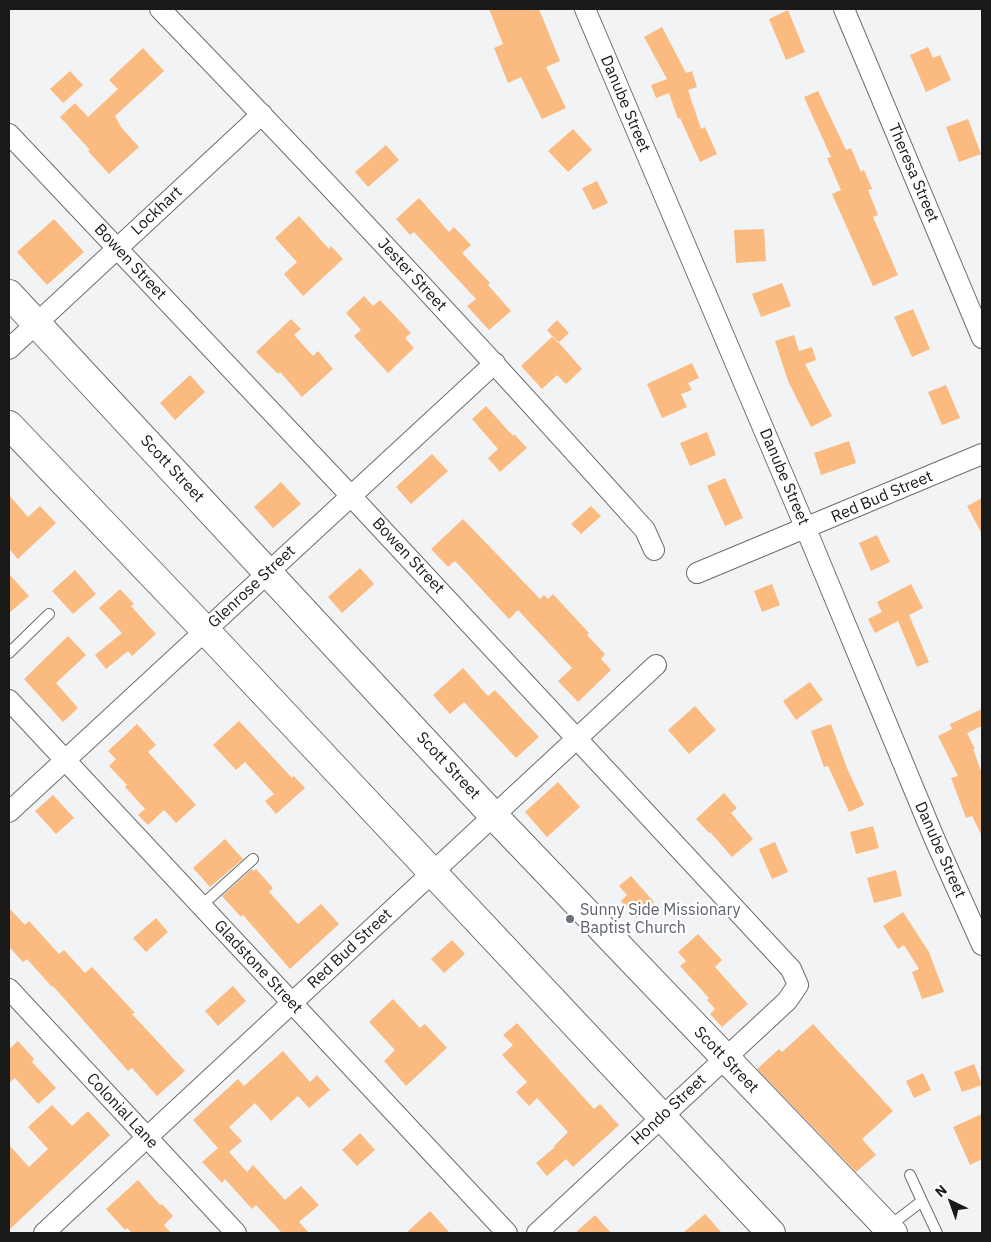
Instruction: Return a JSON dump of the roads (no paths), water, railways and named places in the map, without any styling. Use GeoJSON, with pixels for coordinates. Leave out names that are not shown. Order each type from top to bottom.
{"type":"FeatureCollection","features":[{"type":"Feature","properties":{"kind":"main road","name":"Scott Street"},"geometry":{"type":"LineString","coordinates":[[9,294],[493,815],[890,1231]]}},
{"type":"Feature","properties":{"kind":"main road"},"geometry":{"type":"LineString","coordinates":[[9,425],[205,630],[771,1233]]}},
{"type":"Feature","properties":{"kind":"street","name":"Jester Street"},"geometry":{"type":"LineString","coordinates":[[160,9],[262,114],[494,363],[645,530],[654,550]]}},
{"type":"Feature","properties":{"kind":"street","name":"Danube Street"},"geometry":{"type":"LineString","coordinates":[[585,9],[806,528],[931,830],[982,945]]}},
{"type":"Feature","properties":{"kind":"street","name":"Theresa Street"},"geometry":{"type":"LineString","coordinates":[[844,9],[982,338]]}},
{"type":"Feature","properties":{"kind":"street","name":"Lockhart"},"geometry":{"type":"LineString","coordinates":[[9,349],[262,114]]}},
{"type":"Feature","properties":{"kind":"street","name":"Bowen Street"},"geometry":{"type":"LineString","coordinates":[[9,134],[577,737],[791,969],[798,985]]}},
{"type":"Feature","properties":{"kind":"street","name":"Glenrose Street"},"geometry":{"type":"LineString","coordinates":[[9,812],[494,363]]}},
{"type":"Feature","properties":{"kind":"street","name":"Red Bud Street"},"geometry":{"type":"LineString","coordinates":[[697,573],[982,454]]}},
{"type":"Feature","properties":{"kind":"street","name":"Red Bud Street"},"geometry":{"type":"LineString","coordinates":[[44,1233],[656,665]]}},
{"type":"Feature","properties":{"kind":"street","name":"Gladstone Street"},"geometry":{"type":"LineString","coordinates":[[9,700],[507,1233]]}},
{"type":"Feature","properties":{"kind":"street","name":"Hondo Street"},"geometry":{"type":"LineString","coordinates":[[537,1233],[787,1001],[798,985]]}},
{"type":"Feature","properties":{"kind":"street","name":"Colonial Lane"},"geometry":{"type":"LineString","coordinates":[[9,988],[236,1233]]}},
{"type":"Feature","properties":{"kind":"lane"},"geometry":{"type":"LineString","coordinates":[[9,653],[49,614]]}},
{"type":"Feature","properties":{"kind":"lane"},"geometry":{"type":"LineString","coordinates":[[201,906],[252,860]]}},
{"type":"Feature","properties":{"kind":"lane"},"geometry":{"type":"LineString","coordinates":[[910,1174],[937,1233]]}},
{"type":"Feature","properties":{"kind":"lane"},"geometry":{"type":"LineString","coordinates":[[890,1231],[922,1201]]}},
{"type":"Feature","properties":{"kind":"place","name":"Sunny Side Missionary Baptist Church"},"geometry":{"type":"Point","coordinates":[570,919]}}]}
